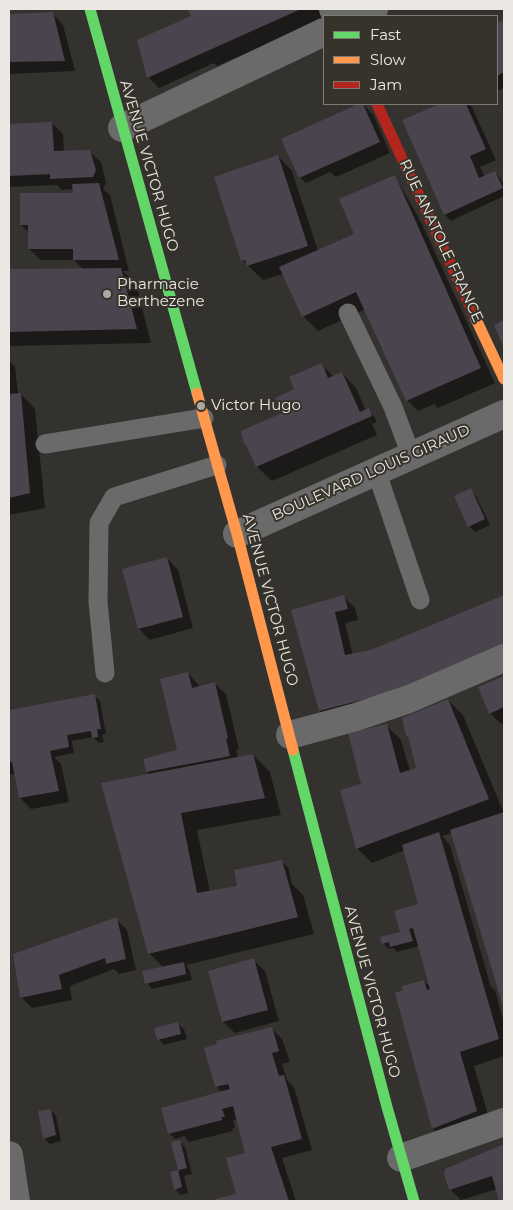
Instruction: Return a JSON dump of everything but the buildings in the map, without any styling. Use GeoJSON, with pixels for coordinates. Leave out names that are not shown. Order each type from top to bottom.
{"type":"FeatureCollection","features":[{"type":"Feature","properties":{"kind":"main road","name":"AVENUE VICTOR HUGO"},"geometry":{"type":"LineString","coordinates":[[90,9],[237,534],[401,1158],[414,1201]]}},
{"type":"Feature","properties":{"kind":"main road","name":"RUE ANATOLE FRANCE"},"geometry":{"type":"LineString","coordinates":[[376,105],[504,379]]}},
{"type":"Feature","properties":{"kind":"street"},"geometry":{"type":"LineString","coordinates":[[360,15],[374,9]]}},
{"type":"Feature","properties":{"kind":"street"},"geometry":{"type":"LineString","coordinates":[[122,128],[323,32]]}},
{"type":"Feature","properties":{"kind":"street","name":"BOULEVARD LOUIS GIRAUD"},"geometry":{"type":"LineString","coordinates":[[237,534],[504,414]]}},
{"type":"Feature","properties":{"kind":"street"},"geometry":{"type":"LineString","coordinates":[[290,735],[356,717],[409,699],[504,658]]}},
{"type":"Feature","properties":{"kind":"street"},"geometry":{"type":"LineString","coordinates":[[401,1158],[504,1122]]}},
{"type":"Feature","properties":{"kind":"street"},"geometry":{"type":"LineString","coordinates":[[9,1155],[16,1201]]}},
{"type":"Feature","properties":{"kind":"lane"},"geometry":{"type":"LineString","coordinates":[[348,313],[393,407],[411,455]]}},
{"type":"Feature","properties":{"kind":"lane"},"geometry":{"type":"LineString","coordinates":[[45,444],[204,418]]}},
{"type":"Feature","properties":{"kind":"lane"},"geometry":{"type":"LineString","coordinates":[[105,674],[98,602],[99,523],[114,497],[217,465]]}},
{"type":"Feature","properties":{"kind":"lane"},"geometry":{"type":"LineString","coordinates":[[376,470],[420,600]]}},
{"type":"Feature","properties":{"kind":"traffic: fast"},"geometry":{"type":"LineString","coordinates":[[90,9],[197,393]]}},
{"type":"Feature","properties":{"kind":"traffic: fast"},"geometry":{"type":"LineString","coordinates":[[293,750],[387,1107],[414,1201]]}},
{"type":"Feature","properties":{"kind":"traffic: slow"},"geometry":{"type":"LineString","coordinates":[[474,315],[504,379]]}},
{"type":"Feature","properties":{"kind":"traffic: slow"},"geometry":{"type":"LineString","coordinates":[[197,393],[237,534],[293,750]]}},
{"type":"Feature","properties":{"kind":"traffic: jam"},"geometry":{"type":"LineString","coordinates":[[377,105],[474,315]]}},
{"type":"Feature","properties":{"kind":"place","name":"Pharmacie Berthezene"},"geometry":{"type":"Point","coordinates":[107,294]}},
{"type":"Feature","properties":{"kind":"place","name":"Victor Hugo"},"geometry":{"type":"Point","coordinates":[201,406]}}]}
